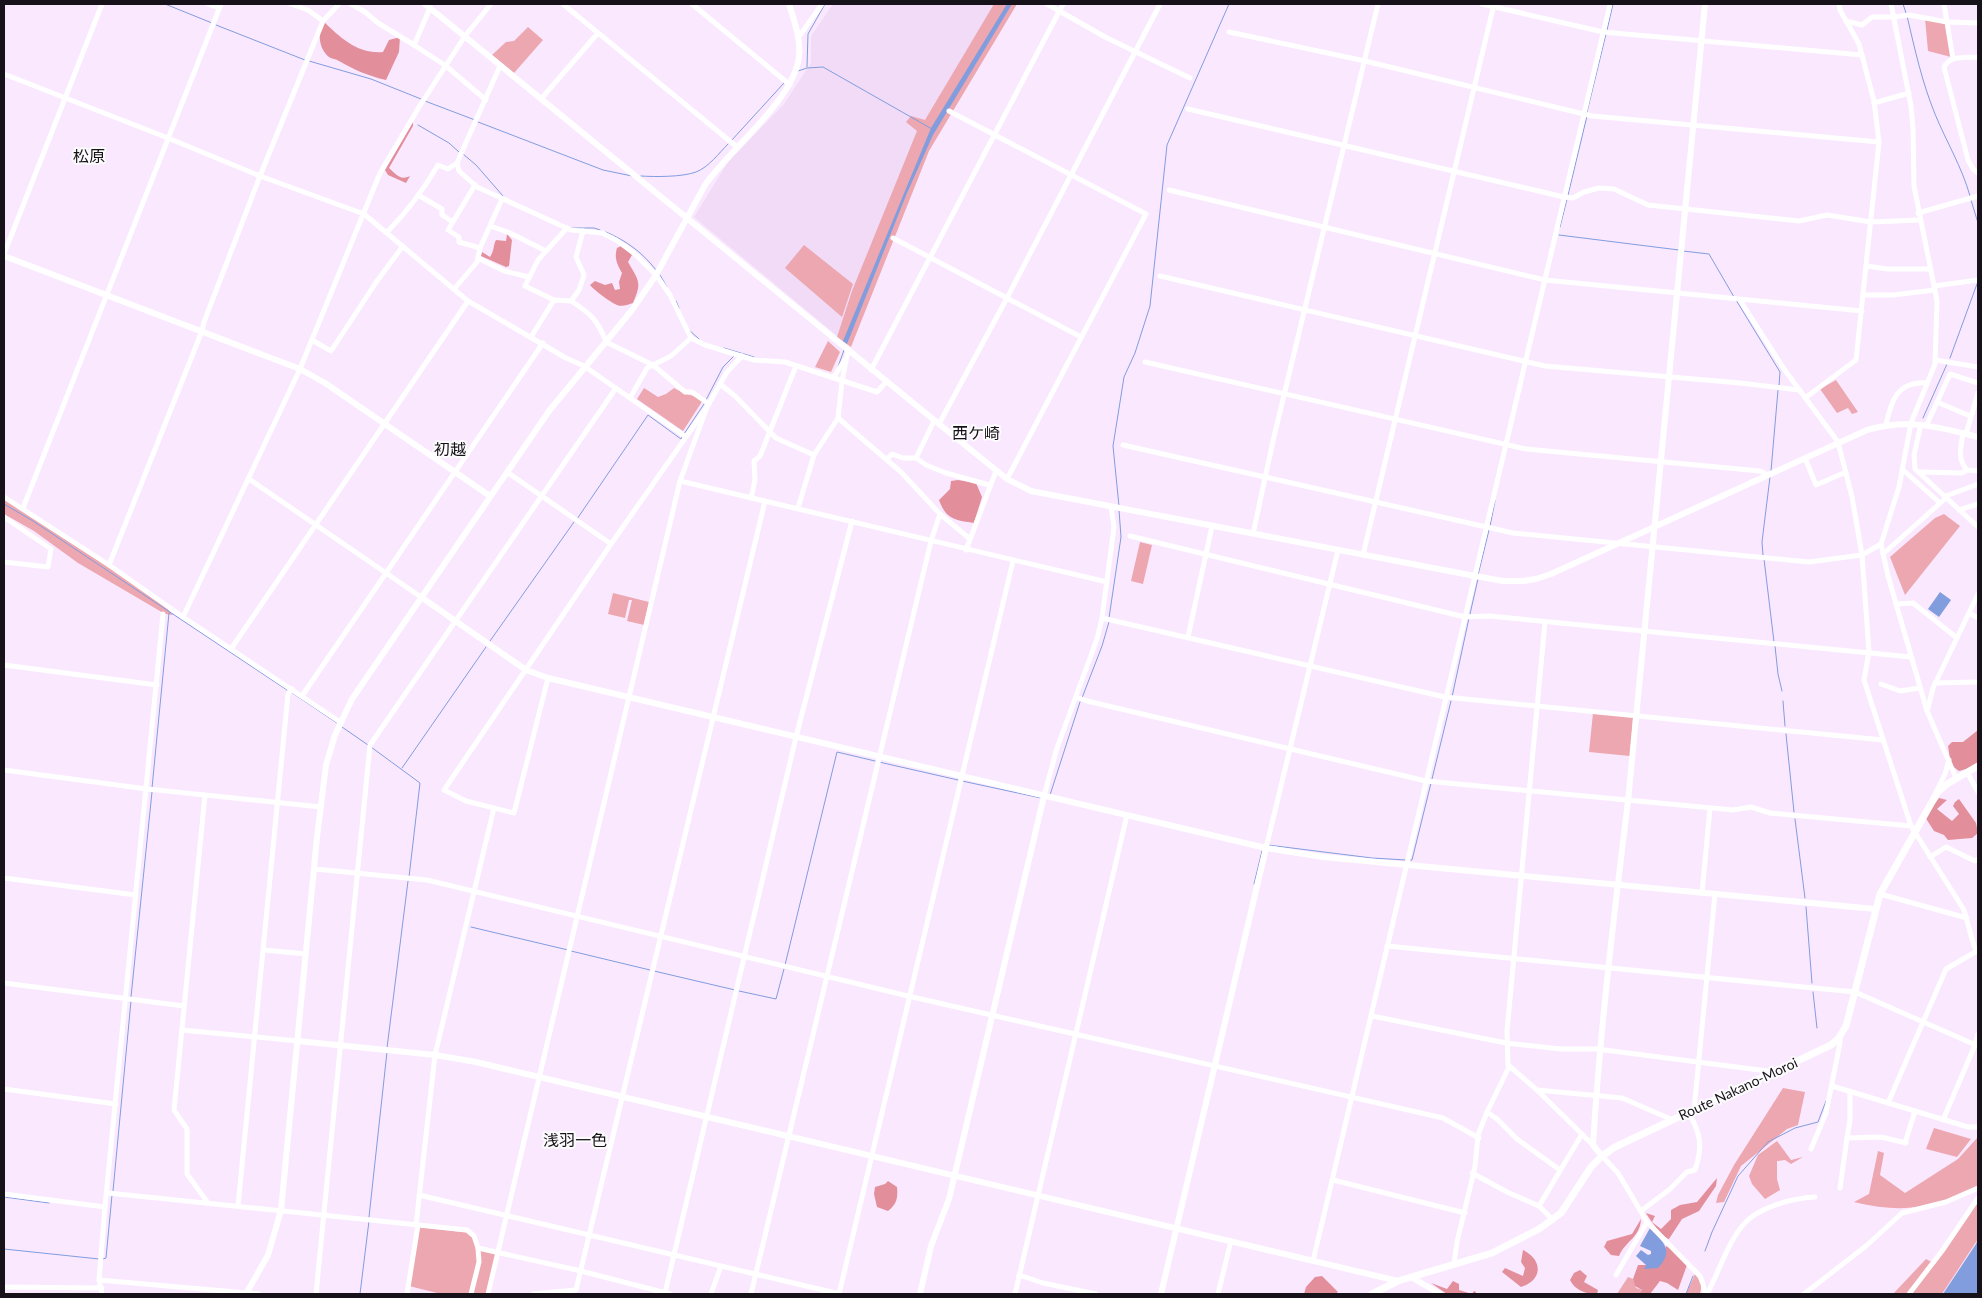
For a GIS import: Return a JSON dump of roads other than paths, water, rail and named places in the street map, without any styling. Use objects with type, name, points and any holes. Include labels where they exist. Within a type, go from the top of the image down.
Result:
[{"type":"main road","points":[[1840,1036],[1846,1026],[1880,894],[1912,829],[1941,789],[1978,766]]},
{"type":"main road","name":"Route Nakano-Moroi","points":[[1372,1294],[1398,1281],[1492,1253],[1511,1245],[1561,1213],[1591,1167],[1602,1156],[1672,1120],[1831,1045],[1840,1036]]},
{"type":"street","points":[[102,4],[4,255],[300,369],[325,383],[490,496]]},
{"type":"street","points":[[23,508],[220,6],[208,4]]},
{"type":"street","points":[[290,4],[308,10],[323,21]]},
{"type":"street","points":[[109,565],[202,331],[260,176],[323,21],[339,4]]},
{"type":"street","points":[[351,4],[446,66],[486,100]]},
{"type":"street","points":[[183,617],[300,369],[380,173],[390,154],[465,36],[491,4]]},
{"type":"street","points":[[563,4],[737,147]]},
{"type":"street","points":[[692,4],[790,85]]},
{"type":"street","points":[[246,1294],[268,1255],[281,1210],[326,765],[340,722],[352,698],[549,411],[584,366],[632,310],[656,275],[706,184],[774,107],[790,85],[800,56],[798,38],[789,4]]},
{"type":"street","points":[[798,38],[822,4]]},
{"type":"street","points":[[1047,4],[1190,78]]},
{"type":"street","points":[[871,370],[1063,4]]},
{"type":"street","points":[[916,458],[1007,298],[1160,4]]},
{"type":"street","points":[[1253,534],[1284,393],[1306,310],[1378,4]]},
{"type":"street","points":[[1482,4],[1494,5],[1604,32],[1862,55]]},
{"type":"street","points":[[1313,1261],[1610,4]]},
{"type":"street","points":[[1593,1145],[1596,1095],[1645,632],[1705,4]]},
{"type":"street","points":[[1805,398],[1856,360],[1879,142],[1874,103],[1862,55],[1839,4]]},
{"type":"street","points":[[1891,4],[1909,93],[1913,128],[1914,186],[1938,313],[1935,333],[1935,360],[1911,423],[1899,487],[1881,544],[1920,688],[1956,778]]},
{"type":"street","points":[[1944,4],[1953,58]]},
{"type":"street","points":[[1364,555],[1494,5]]},
{"type":"street","points":[[414,45],[427,6],[838,342],[848,353],[1007,479],[1031,492],[1503,581],[1536,579],[1620,543],[1856,433],[1886,425],[1911,423],[1924,424],[1978,437]]},
{"type":"street","points":[[1846,21],[1862,25],[1872,17],[1918,15],[1947,22],[1978,23]]},
{"type":"street","points":[[1229,32],[1583,114],[1693,126],[1879,142]]},
{"type":"street","points":[[541,99],[598,33]]},
{"type":"street","points":[[1978,57],[1953,58],[1947,61],[1944,67],[1968,160],[1973,169],[1978,173]]},
{"type":"street","points":[[387,232],[418,195],[438,165],[448,169],[457,163],[500,66]]},
{"type":"street","points":[[4,74],[260,176],[364,214],[455,288],[468,301],[566,358],[584,366],[686,437]]},
{"type":"street","points":[[1874,103],[1909,93]]},
{"type":"street","points":[[1188,109],[1564,197],[1573,198],[1598,188],[1612,189],[1648,205],[1799,221],[1826,214],[1871,222],[1920,220]]},
{"type":"street","points":[[950,111],[1146,214],[1007,479]]},
{"type":"street","points":[[457,163],[459,171],[475,185],[502,199],[567,228],[602,233],[634,253],[656,275],[670,294],[690,338],[705,345],[754,360],[785,362],[877,392],[886,382]]},
{"type":"street","points":[[475,185],[448,230],[458,237],[459,242],[480,248]]},
{"type":"street","points":[[1169,190],[1545,280],[1862,311]]},
{"type":"street","points":[[418,195],[442,209],[442,215],[453,222]]},
{"type":"street","points":[[1918,212],[1978,196]]},
{"type":"street","points":[[455,288],[477,262],[480,248],[502,199]]},
{"type":"street","points":[[490,226],[510,233],[546,251]]},
{"type":"street","points":[[567,228],[538,260],[525,286],[554,300],[570,301],[587,311],[597,321],[606,342],[653,365],[684,392],[692,392],[708,406]]},
{"type":"street","points":[[570,301],[579,290],[584,274],[576,257],[583,231]]},
{"type":"street","points":[[893,238],[1081,338]]},
{"type":"street","points":[[312,340],[331,351],[377,281],[403,246]]},
{"type":"street","points":[[478,258],[504,271],[529,277]]},
{"type":"street","points":[[1866,266],[1888,269],[1930,269]]},
{"type":"street","points":[[1160,276],[1545,366],[1800,390]]},
{"type":"street","points":[[1863,295],[1893,295],[1978,280]]},
{"type":"street","points":[[531,336],[554,300]]},
{"type":"street","points":[[1740,300],[1805,398],[1838,442],[1852,497],[1862,555],[1869,652],[1864,680],[1912,829],[1959,900],[1978,951],[1946,969],[1888,1103]]},
{"type":"street","points":[[231,649],[468,301]]},
{"type":"street","points":[[630,398],[647,368],[671,356],[690,338]]},
{"type":"street","points":[[302,696],[543,343]]},
{"type":"street","points":[[833,378],[837,375],[848,353]]},
{"type":"street","points":[[798,508],[814,455],[838,418],[842,381],[848,353]]},
{"type":"street","points":[[548,678],[514,813],[466,801],[444,790],[708,406],[727,372],[742,356]]},
{"type":"street","points":[[1935,360],[1978,367]]},
{"type":"street","points":[[1145,362],[1526,449],[1760,471],[1768,475]]},
{"type":"street","points":[[751,498],[755,480],[754,461],[760,456],[796,366]]},
{"type":"street","points":[[1978,383],[1950,374],[1924,424],[1913,464],[1918,472],[1947,496],[1978,527]]},
{"type":"street","points":[[1886,425],[1892,402],[1902,389],[1918,382],[1927,383]]},
{"type":"street","points":[[720,384],[735,396],[776,438],[814,455]]},
{"type":"street","points":[[316,1294],[370,745],[616,388]]},
{"type":"street","points":[[1967,470],[1960,457],[1964,433],[1978,393]]},
{"type":"street","points":[[1937,402],[1970,416]]},
{"type":"street","points":[[488,1294],[680,481],[708,406]]},
{"type":"street","points":[[838,418],[887,459],[940,514],[970,539]]},
{"type":"street","points":[[1123,445],[1513,533],[1809,562],[1862,555],[1881,544]]},
{"type":"street","points":[[887,459],[892,454],[903,458],[916,458],[926,465],[946,473],[989,485]]},
{"type":"street","points":[[1805,458],[1816,485],[1846,472]]},
{"type":"street","points":[[1902,469],[1940,503]]},
{"type":"street","points":[[966,550],[996,470]]},
{"type":"street","points":[[1918,472],[1962,473],[1967,470],[1978,471]]},
{"type":"street","points":[[506,472],[612,544]]},
{"type":"street","points":[[249,479],[526,670],[548,678],[1266,848],[1323,857],[1875,909]]},
{"type":"street","points":[[680,481],[1107,582]]},
{"type":"street","points":[[1883,554],[1947,496],[1978,484]]},
{"type":"street","points":[[4,497],[109,565],[340,722]]},
{"type":"street","points":[[533,1294],[576,1290],[765,501]]},
{"type":"street","points":[[1959,510],[1978,504]]},
{"type":"street","points":[[920,1294],[929,1253],[947,1206],[955,1176],[1044,796],[1057,748],[1097,639],[1102,618],[1114,527],[1110,507]]},
{"type":"street","points":[[750,1294],[878,756],[931,541],[940,514]]},
{"type":"street","points":[[4,517],[51,549],[48,567],[4,562]]},
{"type":"street","points":[[478,1248],[581,1271],[667,1294],[673,1255],[705,1117],[796,737],[852,521]]},
{"type":"street","points":[[1188,637],[1212,526]]},
{"type":"street","points":[[1130,536],[1465,617],[1489,616],[1911,657]]},
{"type":"street","points":[[1161,1294],[1338,550]]},
{"type":"street","points":[[419,1195],[839,1294],[908,996],[1013,561]]},
{"type":"street","points":[[1928,711],[1934,686],[1978,594]]},
{"type":"street","points":[[1896,604],[1913,603],[1957,638]]},
{"type":"street","points":[[1969,612],[1978,617]]},
{"type":"street","points":[[4,1287],[102,1291],[99,1280],[105,1207],[108,1193],[164,614]]},
{"type":"street","points":[[1102,618],[1445,697],[1883,740]]},
{"type":"street","points":[[1454,1264],[1479,1138],[1478,1135],[1487,1112],[1510,1067],[1506,1043],[1545,622]]},
{"type":"street","points":[[4,665],[157,686]]},
{"type":"street","points":[[1881,684],[1900,691],[1978,682]]},
{"type":"street","points":[[238,1206],[288,694],[292,689]]},
{"type":"street","points":[[1076,697],[1426,781],[1710,808],[1739,810],[1751,807],[1770,813],[1912,829]]},
{"type":"street","points":[[1932,799],[1945,774],[1949,760]]},
{"type":"street","points":[[4,770],[147,789],[321,807]]},
{"type":"street","points":[[1967,772],[1978,792]]},
{"type":"street","points":[[206,795],[174,1110],[187,1129],[187,1174],[208,1203]]},
{"type":"street","points":[[408,1294],[435,1055],[494,808]]},
{"type":"street","points":[[1702,893],[1710,808]]},
{"type":"street","points":[[1015,1294],[1056,1111],[1077,1034],[1127,816]]},
{"type":"street","points":[[1930,857],[1946,846],[1975,861],[1978,859]]},
{"type":"street","points":[[314,869],[427,880],[908,996],[1444,1118],[1479,1138]]},
{"type":"street","points":[[4,878],[136,894]]},
{"type":"street","points":[[1641,1211],[1670,1189],[1687,1172],[1696,1170],[1700,1153],[1700,1137],[1691,1111],[1699,1061],[1715,894]]},
{"type":"street","points":[[1880,894],[1967,918]]},
{"type":"street","points":[[1387,946],[1855,992],[1977,1046]]},
{"type":"street","points":[[264,950],[306,954]]},
{"type":"street","points":[[4,984],[184,1006]]},
{"type":"street","points":[[1372,1016],[1506,1043],[1699,1061],[1775,1072]]},
{"type":"street","points":[[182,1030],[435,1055],[476,1062],[1398,1281]]},
{"type":"street","points":[[1943,1120],[1977,1046],[1978,1034]]},
{"type":"street","points":[[1811,1149],[1826,1113],[1840,1036]]},
{"type":"street","points":[[1510,1067],[1537,1090],[1582,1134],[1618,1173],[1648,1222],[1700,1276],[1706,1294]]},
{"type":"street","points":[[1832,1086],[1943,1120],[1968,1127],[1978,1127]]},
{"type":"street","points":[[4,1089],[116,1104]]},
{"type":"street","points":[[1537,1090],[1622,1098],[1672,1120]]},
{"type":"street","points":[[1840,1188],[1850,1120],[1850,1091]]},
{"type":"street","points":[[1847,1138],[1881,1137],[1905,1143],[1915,1111]]},
{"type":"street","points":[[1487,1112],[1517,1139],[1560,1170]]},
{"type":"street","points":[[1539,1206],[1582,1134]]},
{"type":"street","points":[[1472,1173],[1507,1192],[1539,1206],[1552,1220]]},
{"type":"street","points":[[1333,1180],[1465,1213]]},
{"type":"street","points":[[1804,1294],[1854,1256],[1902,1213],[1946,1202],[1978,1188]]},
{"type":"street","points":[[108,1193],[467,1230],[474,1236],[478,1248],[479,1262],[471,1294]]},
{"type":"street","points":[[4,1194],[105,1207]]},
{"type":"street","points":[[1706,1294],[1744,1223],[1784,1202],[1798,1198],[1815,1197]]},
{"type":"street","points":[[1908,1294],[1942,1251],[1978,1198]]},
{"type":"street","points":[[1616,1275],[1648,1222]]},
{"type":"street","points":[[1218,1294],[1231,1241]]},
{"type":"street","points":[[711,1294],[722,1266]]},
{"type":"street","points":[[1019,1275],[1043,1283],[1096,1294]]},
{"type":"street","points":[[1411,1277],[1440,1294]]},
{"type":"street","points":[[99,1280],[259,1294]]},
{"type":"street","points":[[25,1294],[26,1288]]},
{"type":"water","points":[[1007,4],[1012,4],[933,135],[907,193],[847,344],[843,341],[931,128]]},
{"type":"water","points":[[1940,592],[1951,600],[1939,617],[1928,609]]},
{"type":"water","points":[[1650,1228],[1663,1242],[1666,1256],[1658,1268],[1644,1269],[1646,1265],[1636,1256],[1641,1250],[1648,1255],[1651,1254],[1651,1251],[1640,1246]]},
{"type":"water","points":[[1978,1239],[1978,1294],[1943,1294],[1976,1244]]},
{"type":"waterway","points":[[165,4],[212,23]]},
{"type":"waterway","points":[[807,67],[808,34],[825,4]]},
{"type":"waterway","points":[[1119,506],[1113,446],[1124,377],[1135,353],[1150,306],[1167,145],[1229,4]]},
{"type":"waterway","points":[[1607,30],[1613,4]]},
{"type":"waterway","points":[[1903,4],[1906,13]]},
{"type":"waterway","points":[[1907,16],[1930,102],[1963,175],[1970,196]]},
{"type":"waterway","points":[[216,25],[305,60]]},
{"type":"waterway","points":[[1587,112],[1606,34]]},
{"type":"waterway","points":[[309,61],[371,79],[421,99]]},
{"type":"waterway","points":[[798,71],[807,68],[823,67],[932,129]]},
{"type":"waterway","points":[[731,141],[784,83]]},
{"type":"waterway","points":[[425,101],[475,120]]},
{"type":"waterway","points":[[1568,195],[1587,116]]},
{"type":"waterway","points":[[478,122],[603,170],[632,176]]},
{"type":"waterway","points":[[418,125],[449,143],[459,152]]},
{"type":"waterway","points":[[641,176],[677,176],[696,172],[701,170],[728,144]]},
{"type":"waterway","points":[[463,154],[476,165],[503,196]]},
{"type":"waterway","points":[[1560,227],[1567,199]]},
{"type":"waterway","points":[[1971,200],[1978,223]]},
{"type":"waterway","points":[[572,228],[594,228],[600,230]]},
{"type":"waterway","points":[[606,232],[634,248],[656,270]]},
{"type":"waterway","points":[[1559,235],[1679,250]]},
{"type":"waterway","points":[[1683,251],[1709,254],[1734,297]]},
{"type":"waterway","points":[[660,275],[667,287]]},
{"type":"waterway","points":[[1950,358],[1977,284]]},
{"type":"waterway","points":[[1736,300],[1780,372],[1779,386]]},
{"type":"waterway","points":[[676,301],[679,308]]},
{"type":"waterway","points":[[689,330],[699,339]]},
{"type":"waterway","points":[[724,348],[754,357]]},
{"type":"waterway","points":[[838,367],[844,350]]},
{"type":"waterway","points":[[706,400],[723,367],[734,356]]},
{"type":"waterway","points":[[1923,418],[1947,364]]},
{"type":"waterway","points":[[1771,471],[1778,390]]},
{"type":"waterway","points":[[684,434],[704,404]]},
{"type":"waterway","points":[[577,519],[648,415],[681,439],[682,437]]},
{"type":"waterway","points":[[1763,555],[1762,542],[1770,477]]},
{"type":"waterway","points":[[1490,526],[1495,501]]},
{"type":"waterway","points":[[4,504],[33,521],[287,690]]},
{"type":"waterway","points":[[1109,618],[1121,537],[1119,510]]},
{"type":"waterway","points":[[490,641],[574,522]]},
{"type":"waterway","points":[[1478,575],[1489,530]]},
{"type":"waterway","points":[[1764,559],[1774,642]]},
{"type":"waterway","points":[[1470,614],[1478,579]]},
{"type":"waterway","points":[[152,788],[169,613]]},
{"type":"waterway","points":[[1452,697],[1469,618]]},
{"type":"waterway","points":[[1082,698],[1109,622]]},
{"type":"waterway","points":[[1775,646],[1782,691]]},
{"type":"waterway","points":[[402,768],[486,647]]},
{"type":"waterway","points":[[291,692],[337,723]]},
{"type":"waterway","points":[[1432,779],[1451,701]]},
{"type":"waterway","points":[[1783,701],[1785,726]]},
{"type":"waterway","points":[[1050,795],[1080,702]]},
{"type":"waterway","points":[[342,727],[368,745]]},
{"type":"waterway","points":[[1786,734],[1794,812]]},
{"type":"waterway","points":[[371,747],[420,783],[409,877]]},
{"type":"waterway","points":[[785,965],[837,752],[875,761]]},
{"type":"waterway","points":[[879,762],[958,780]]},
{"type":"waterway","points":[[962,781],[1041,798]]},
{"type":"waterway","points":[[1410,860],[1412,860],[1431,783]]},
{"type":"waterway","points":[[131,997],[152,792]]},
{"type":"waterway","points":[[1795,819],[1805,898]]},
{"type":"waterway","points":[[1268,845],[1372,858],[1406,860]]},
{"type":"waterway","points":[[1254,884],[1262,851]]},
{"type":"waterway","points":[[387,1048],[408,881]]},
{"type":"waterway","points":[[1806,907],[1812,983]]},
{"type":"waterway","points":[[471,927],[568,950]]},
{"type":"waterway","points":[[571,951],[650,970]]},
{"type":"waterway","points":[[739,991],[776,999],[784,969]]},
{"type":"waterway","points":[[654,971],[735,990]]},
{"type":"waterway","points":[[1813,992],[1817,1028]]},
{"type":"waterway","points":[[113,1191],[131,1001]]},
{"type":"waterway","points":[[369,1217],[387,1052]]},
{"type":"waterway","points":[[1705,1251],[1738,1176],[1768,1142],[1795,1128],[1818,1122],[1826,1101]]},
{"type":"waterway","points":[[103,1259],[106,1258],[112,1195]]},
{"type":"waterway","points":[[4,1197],[49,1203]]},
{"type":"waterway","points":[[360,1294],[369,1221]]},
{"type":"waterway","points":[[4,1249],[99,1259]]},
{"type":"waterway","points":[[1686,1294],[1693,1276]]},
{"type":"district","name":"松原","points":[[89,156]]},
{"type":"district","name":"西ケ崎","points":[[976,433]]},
{"type":"district","name":"初越","points":[[450,449]]},
{"type":"district","name":"浅羽一色","points":[[575,1140]]}]
